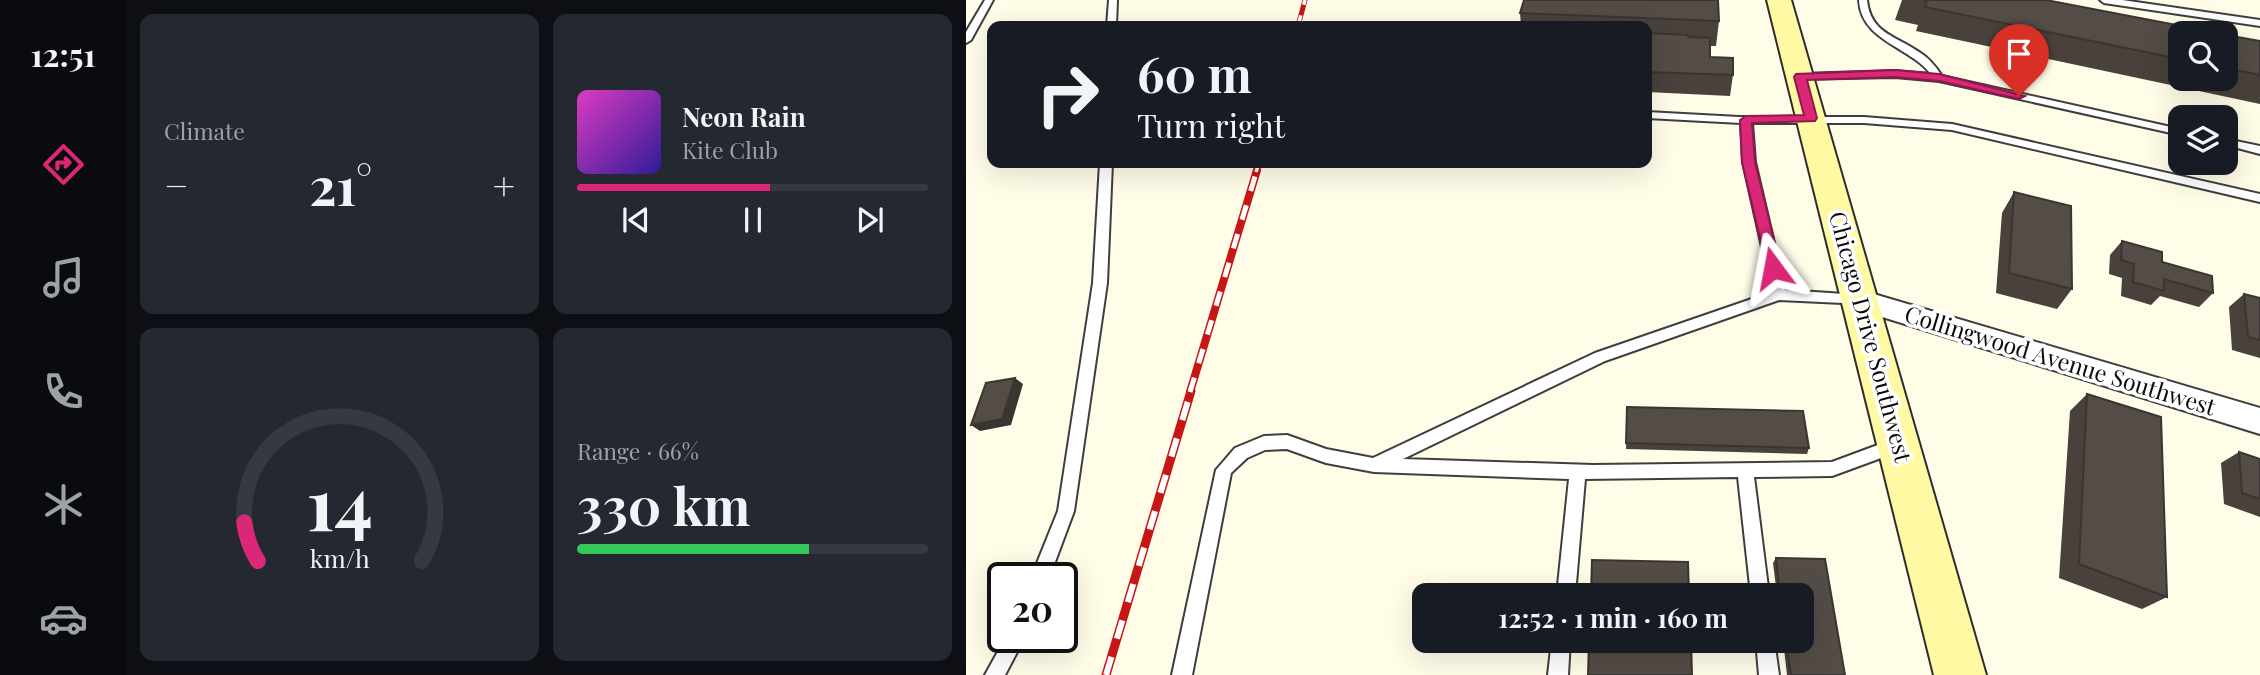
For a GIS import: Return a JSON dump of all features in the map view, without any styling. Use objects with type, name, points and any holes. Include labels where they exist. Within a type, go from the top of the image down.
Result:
[{"type":"main road","name":"Chicago Drive Southwest","points":[[1779,0],[1960,675]]},
{"type":"street","name":"Collingwood Avenue Southwest","points":[[1860,300],[2260,421]]},
{"type":"lane","points":[[966,40],[989,0]]},
{"type":"lane","points":[[1112,21],[1113,0]]},
{"type":"lane","points":[[1863,0],[1862,11],[1873,28],[1889,41],[1917,53],[1939,78]]},
{"type":"lane","points":[[2104,0],[2260,23]]},
{"type":"lane","points":[[1800,77],[1895,74],[1939,78],[2168,129]]},
{"type":"lane","points":[[1652,114],[1746,120],[1811,118],[1952,127],[2260,198]]},
{"type":"lane","points":[[1746,120],[1749,162],[1779,295]]},
{"type":"lane","points":[[2238,145],[2260,150]]},
{"type":"lane","points":[[1046,562],[1066,511],[1100,283],[1106,168]]},
{"type":"lane","points":[[1374,465],[1600,357],[1779,295],[1860,300]]},
{"type":"lane","points":[[1182,675],[1224,470],[1241,453],[1264,443],[1287,442],[1326,456],[1374,465],[1578,472],[1832,469],[1898,444]]},
{"type":"lane","points":[[1745,470],[1759,583]]},
{"type":"lane","points":[[1567,583],[1578,472]]},
{"type":"lane","points":[[995,675],[1007,653]]},
{"type":"lane","points":[[1558,675],[1560,653]]},
{"type":"lane","points":[[1766,653],[1769,675]]},
{"type":"building","points":[[1524,0],[1718,0],[1719,21],[1520,13]]},
{"type":"building","points":[[1924,0],[2046,0],[2168,23],[2168,57],[1925,7],[1927,1]]},
{"type":"building","points":[[1652,33],[1710,38],[1710,57],[1733,58],[1733,75],[1652,72]]},
{"type":"building","points":[[2238,37],[2260,41],[2260,75],[2238,70]]},
{"type":"building","points":[[2014,192],[2071,206],[2072,289],[2009,273]]},
{"type":"building","points":[[2122,241],[2162,252],[2162,262],[2212,276],[2213,293],[2164,279],[2164,291],[2133,282],[2134,264],[2121,260]]},
{"type":"building","points":[[2244,294],[2260,298],[2260,340],[2248,337]]},
{"type":"building","points":[[1015,378],[1002,419],[971,425],[986,383]]},
{"type":"building","points":[[2087,394],[2161,417],[2167,597],[2079,564]]},
{"type":"building","points":[[1627,407],[1803,411],[1809,448],[1626,443]]},
{"type":"building","points":[[2239,452],[2260,459],[2260,499],[2242,493]]},
{"type":"building","points":[[1776,558],[1825,559],[1845,675],[1791,675],[1788,653],[1814,653],[1814,583],[1779,583]]},
{"type":"building","points":[[1592,560],[1688,562],[1689,583],[1591,583]]},
{"type":"building","points":[[1589,653],[1691,653],[1692,675],[1588,675]]},
{"type":"railway","points":[[1299,21],[1305,0]]},
{"type":"railway","points":[[1256,172],[1257,168]]},
{"type":"railway","points":[[1190,392],[1257,170]]},
{"type":"railway","points":[[1106,675],[1191,391]]},
{"type":"route","points":[[1773,268],[1749,162],[1746,120],[1811,118],[1800,77],[1895,74],[1939,78],[2019,96]]}]
